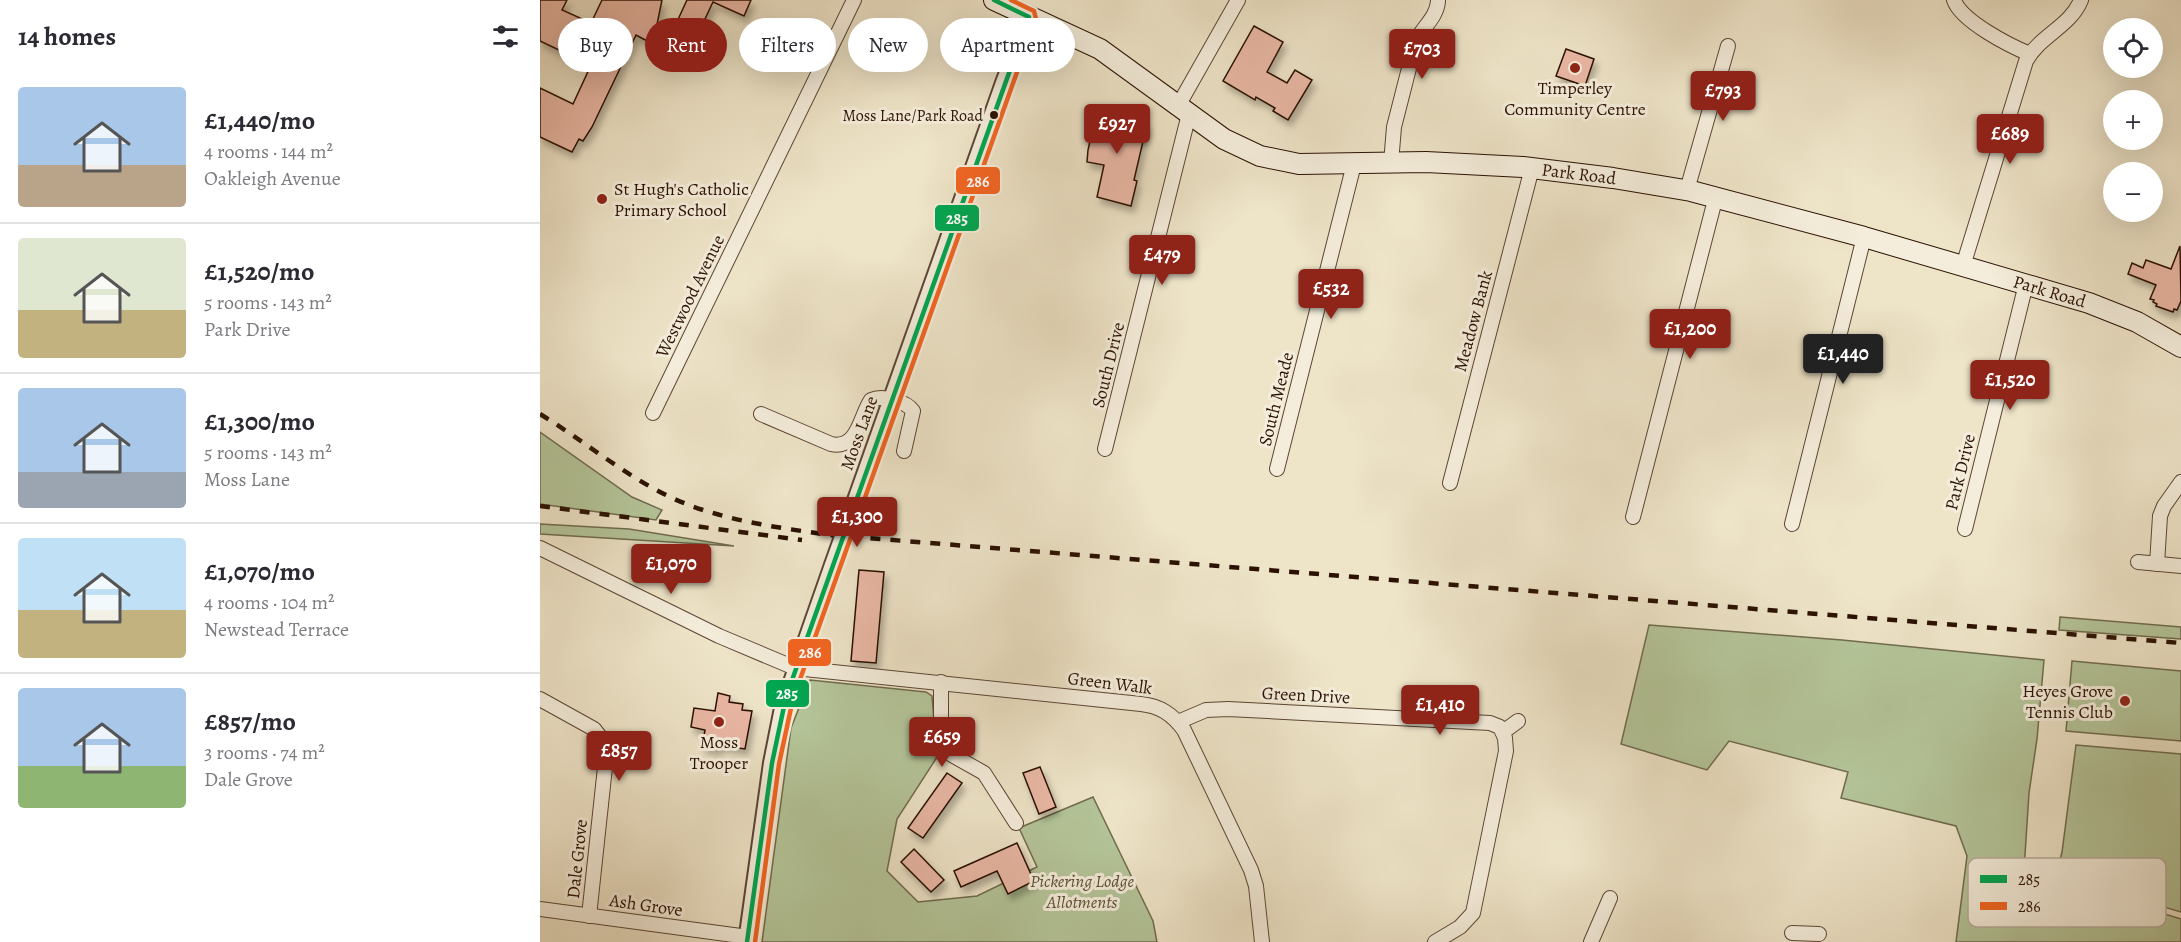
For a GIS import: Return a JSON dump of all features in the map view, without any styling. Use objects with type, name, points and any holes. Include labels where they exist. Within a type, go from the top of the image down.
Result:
[{"type":"main road","name":"Park Road","points":[[994,0],[1101,49],[1224,139],[1260,156],[1299,164],[1458,163],[1532,168],[1613,177],[1687,190],[1864,237],[2026,284],[2120,314],[2151,328],[2180,346]]},
{"type":"street","name":"Westwood Avenue","points":[[653,413],[854,0]]},
{"type":"street","name":"South Drive","points":[[1105,449],[1183,110],[1238,0]]},
{"type":"street","points":[[1954,0],[1958,8],[1988,32],[2003,42],[2030,54]]},
{"type":"street","points":[[1964,266],[2030,54],[2044,38],[2072,16],[2081,0]]},
{"type":"street","points":[[1391,163],[1395,119],[1416,41],[1422,29],[1442,6]]},
{"type":"street","name":"Moss Lane","points":[[748,940],[776,738],[786,697],[1029,17]]},
{"type":"street","points":[[1687,190],[1728,46]]},
{"type":"street","name":"South Meade","points":[[1277,468],[1354,164]]},
{"type":"street","name":"Meadow Bank","points":[[1450,483],[1532,168]]},
{"type":"street","points":[[1633,517],[1716,196]]},
{"type":"street","points":[[1792,524],[1864,237]]},
{"type":"street","name":"Park Drive","points":[[1965,529],[2026,284]]},
{"type":"street","points":[[761,414],[838,445],[852,438],[871,400],[880,398],[892,400],[908,405],[913,411],[904,451]]},
{"type":"street","points":[[2157,564],[2160,516],[2164,506],[2181,482]]},
{"type":"street","name":"Green Walk","points":[[540,548],[719,636],[795,668],[1153,705],[1163,710],[1178,722],[1190,742],[1251,870],[1256,885],[1262,942]]},
{"type":"street","points":[[2138,562],[2181,566]]},
{"type":"street","points":[[941,682],[941,724],[946,749],[952,755],[984,773],[1016,823]]},
{"type":"street","name":"Dale Grove","points":[[540,699],[594,729],[605,743],[606,758],[588,916]]},
{"type":"street","name":"Green Drive","points":[[1178,722],[1206,710],[1228,708],[1490,723],[1500,727],[1503,732]]},
{"type":"street","points":[[1435,942],[1473,925],[1475,904],[1506,751],[1503,732],[1518,721]]},
{"type":"street","points":[[1591,942],[1610,898]]},
{"type":"street","name":"Ash Grove","points":[[540,909],[748,940]]},
{"type":"green space","points":[[540,432],[632,497],[662,510],[656,520],[540,504]]},
{"type":"green space","points":[[540,524],[629,529],[734,546],[540,534]]},
{"type":"green space","points":[[2060,617],[2181,627],[2181,639],[2059,630]]},
{"type":"green space","points":[[1649,625],[1842,640],[2044,660],[2037,739],[2029,793],[2025,858],[1968,858],[1968,927],[2166,927],[2166,914],[2181,919],[2181,942],[1956,942],[1967,856],[1956,826],[1841,798],[1848,772],[1729,741],[1707,770],[1621,744]]},
{"type":"green space","name":"Heyes Grove Tennis Club","points":[[2072,661],[2181,671],[2181,741],[2066,731]]},
{"type":"green space","name":"Pickering Lodge Allotments","points":[[810,680],[926,692],[932,696],[935,733],[941,751],[897,819],[887,871],[918,902],[977,896],[1037,867],[1019,828],[1093,797],[1153,921],[1157,942],[762,942],[791,728]]},
{"type":"green space","points":[[2076,745],[2181,754],[2181,912],[2166,908],[2166,858],[2060,858]]},
{"type":"building","points":[[540,0],[567,0],[562,10],[580,18],[558,18],[558,49],[540,41]]},
{"type":"building","points":[[602,0],[662,0],[658,18],[645,18],[645,40],[636,35],[633,41],[633,18],[593,18]]},
{"type":"building","points":[[687,0],[751,0],[744,16],[713,2],[705,18],[679,18]]},
{"type":"building","points":[[1254,26],[1283,42],[1267,72],[1287,83],[1295,70],[1312,80],[1288,120],[1273,111],[1275,108],[1256,97],[1255,100],[1223,81]]},
{"type":"building","name":"Timperley Community Centre","points":[[1566,49],[1594,59],[1585,86],[1556,76]]},
{"type":"building","points":[[588,72],[618,72],[592,127],[583,141],[579,139],[572,152],[540,137],[540,88],[573,104]]},
{"type":"building","points":[[1097,110],[1147,124],[1134,180],[1137,181],[1131,206],[1097,197],[1104,165],[1087,162]]},
{"type":"building","points":[[2180,246],[2181,301],[2177,310],[2174,309],[2173,312],[2156,306],[2154,300],[2150,299],[2156,285],[2128,274],[2132,263],[2143,268],[2146,260],[2171,269]]},
{"type":"building","points":[[859,570],[884,572],[876,663],[851,661]]},
{"type":"building","points":[[718,693],[730,696],[729,702],[743,704],[742,710],[752,711],[745,749],[719,745],[718,750],[702,747],[705,730],[691,727],[694,708],[715,711]]},
{"type":"building","points":[[1040,767],[1056,807],[1039,814],[1023,773]]},
{"type":"building","points":[[947,773],[962,783],[923,838],[908,828]]},
{"type":"building","points":[[1017,843],[1034,881],[1008,894],[997,871],[961,887],[954,871]]},
{"type":"building","points":[[914,849],[944,880],[931,892],[901,862]]},
{"type":"railway","points":[[540,414],[629,474],[660,492],[700,509],[743,521],[787,529],[830,535],[2181,643]]},
{"type":"railway","points":[[540,506],[802,540]]},
{"type":"transit line","name":"285","points":[[747,942],[772,763],[786,697],[1029,17],[994,0]]},
{"type":"transit line","name":"286","points":[[755,942],[779,764],[793,699],[1036,19],[1034,11],[1011,0]]},
{"type":"place","name":"Timperley Community Centre","points":[[1575,68]]},
{"type":"place","name":"Moss Lane/Park Road","points":[[994,115]]},
{"type":"place","name":"St Hugh's Catholic Primary School","points":[[602,199]]},
{"type":"place","name":"Heyes Grove Tennis Club","points":[[2125,701]]},
{"type":"place","name":"Moss Trooper","points":[[719,722]]}]
